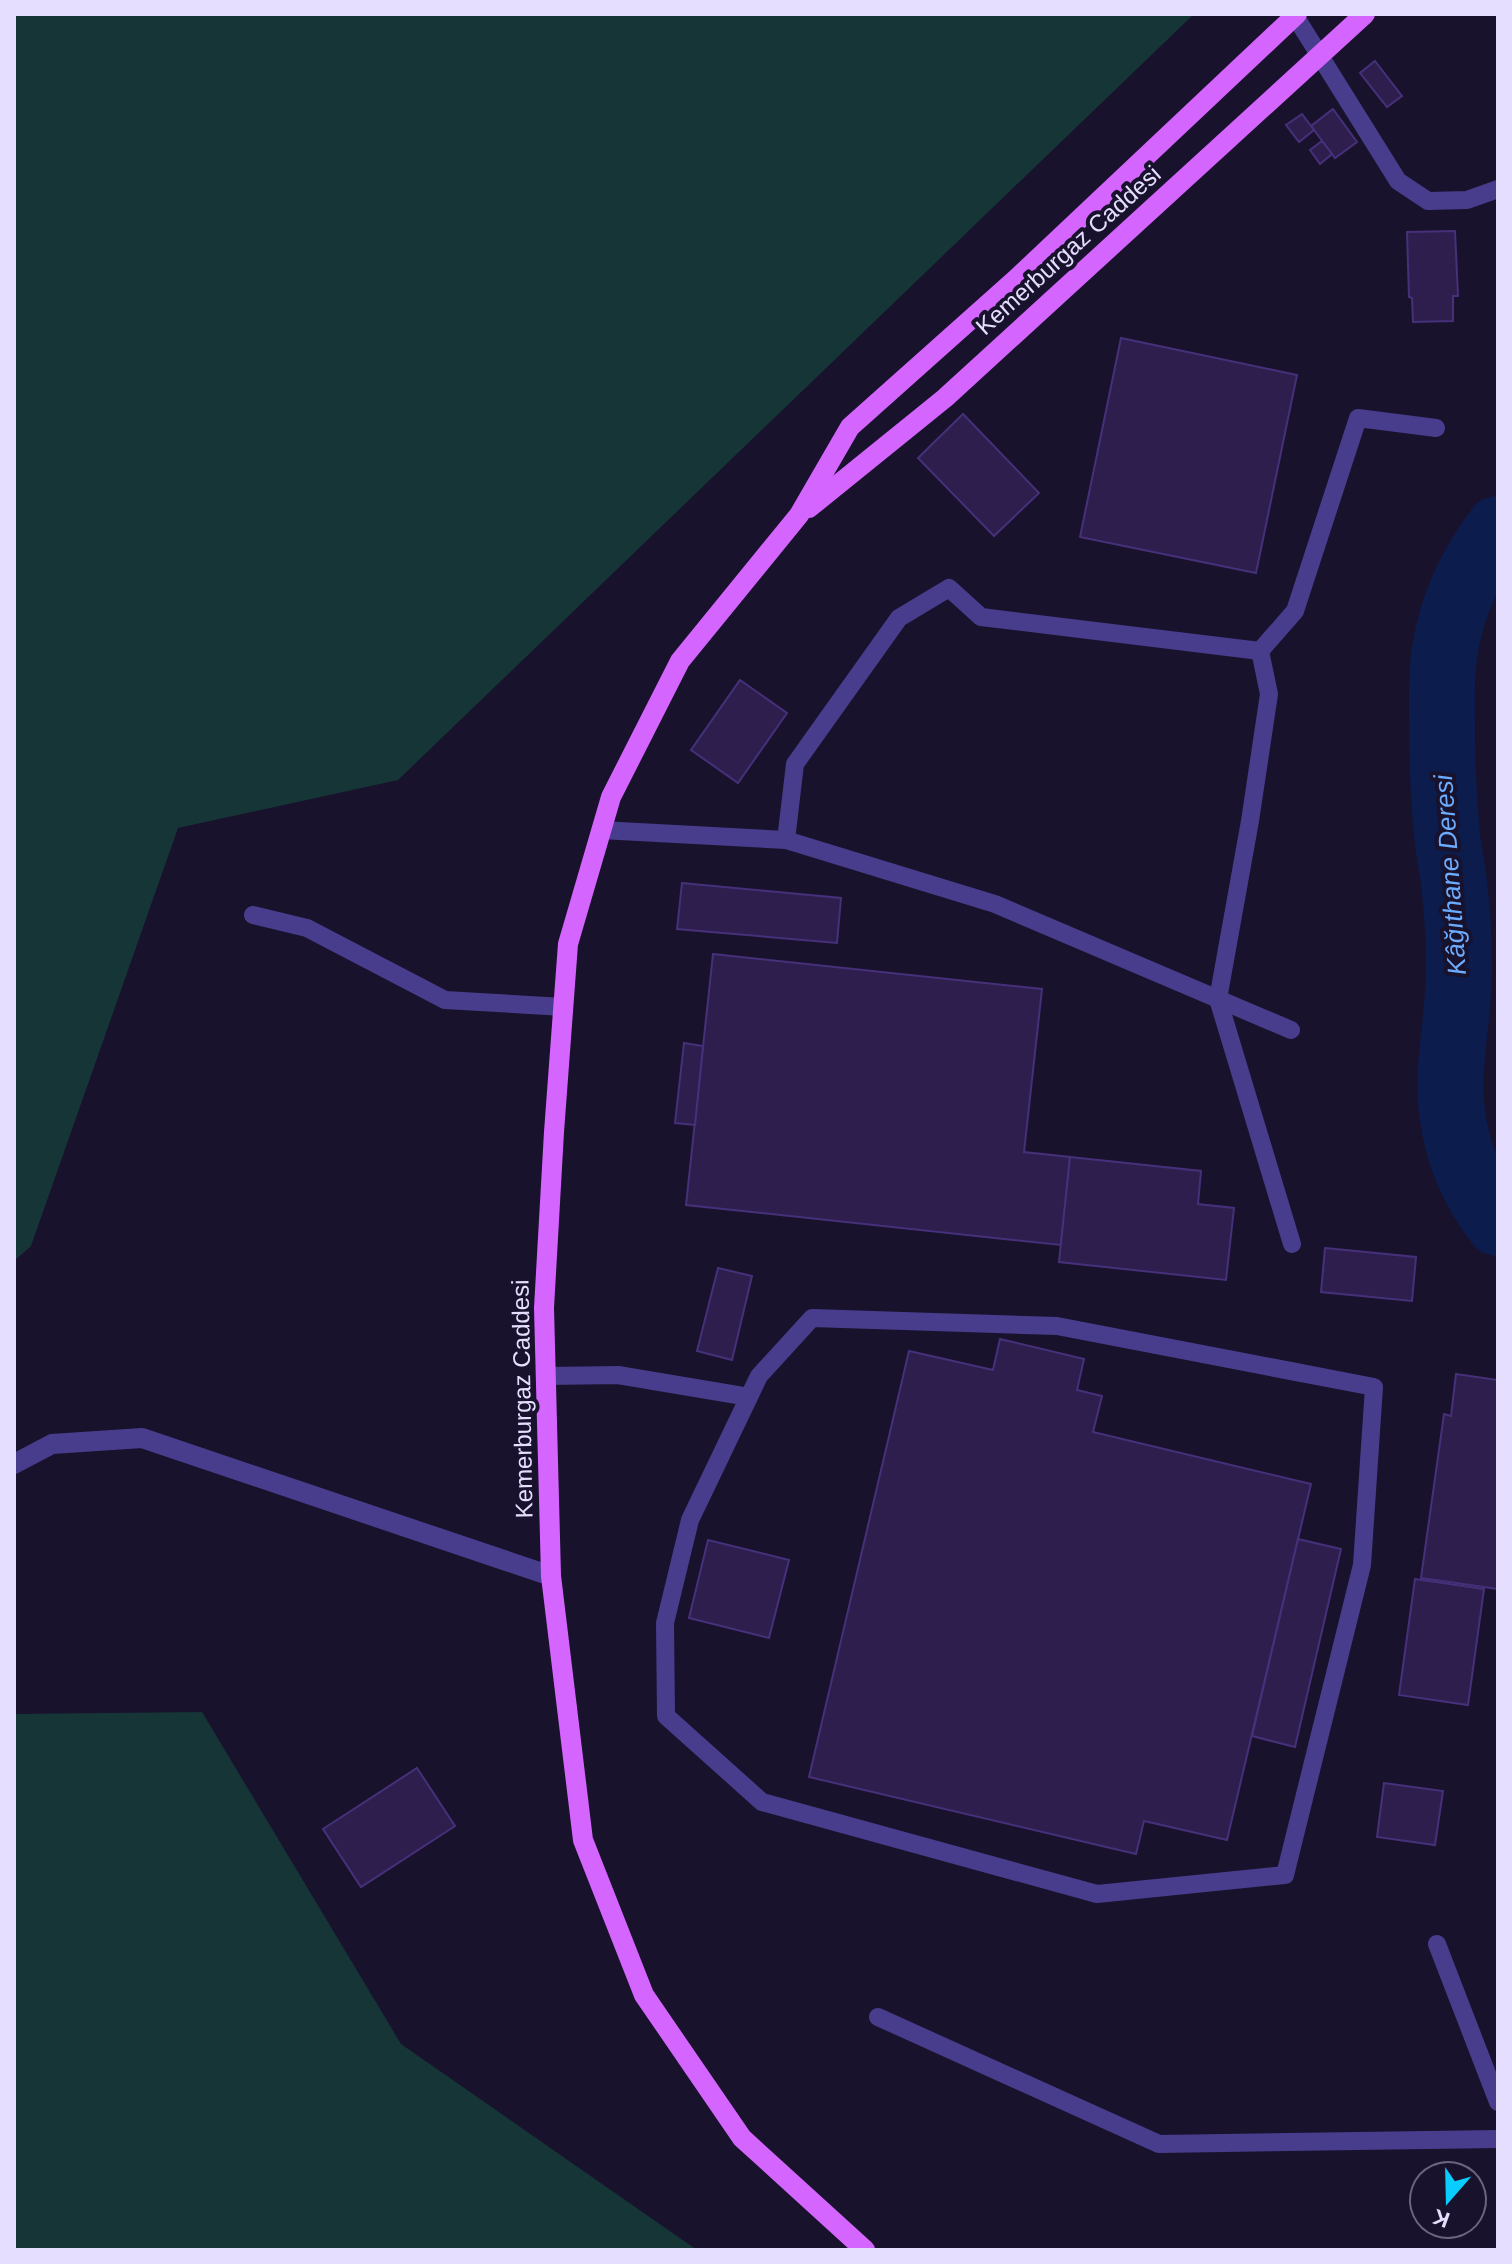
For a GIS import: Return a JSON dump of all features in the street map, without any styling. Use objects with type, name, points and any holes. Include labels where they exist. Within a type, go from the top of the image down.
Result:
[{"type":"main road","name":"Kemerburgaz Caddesi","points":[[799,515],[945,398],[1365,14]]},
{"type":"main road","name":"Kemerburgaz Caddesi","points":[[865,2250],[742,2138],[644,1995],[583,1840],[551,1576],[544,1308],[568,944],[611,797],[680,661],[799,515],[850,427],[1016,279],[1296,15]]},
{"type":"street","points":[[14,1464],[52,1444],[142,1438],[551,1576]]},
{"type":"lane","points":[[1296,15],[1398,181],[1428,201],[1467,200],[1498,189]]},
{"type":"lane","points":[[1260,651],[1295,611],[1358,418],[1436,428]]},
{"type":"lane","points":[[786,840],[795,764],[899,618],[949,588],[981,617],[1260,651]]},
{"type":"lane","points":[[1260,651],[1269,694],[1218,999],[1292,1244]]},
{"type":"lane","points":[[601,830],[786,840],[995,904],[1291,1030]]},
{"type":"lane","points":[[253,915],[307,928],[445,1000],[564,1007]]},
{"type":"lane","points":[[812,1318],[1057,1326],[1374,1387],[1362,1565],[1285,1875],[1097,1894],[762,1802],[666,1716],[665,1623],[690,1520],[749,1397],[759,1376],[812,1318]]},
{"type":"lane","points":[[546,1376],[618,1375],[749,1397]]},
{"type":"lane","points":[[1437,1944],[1498,2102]]},
{"type":"lane","points":[[878,2017],[1159,2144],[1498,2139]]},
{"type":"green space","points":[[14,14],[1194,14],[398,780],[178,828],[31,1246],[14,1261]]},
{"type":"green space","points":[[202,1712],[401,2044],[697,2250],[14,2250],[14,1714]]},
{"type":"building","points":[[1375,61],[1402,96],[1387,107],[1360,73]]},
{"type":"building","points":[[1333,109],[1357,142],[1335,158],[1311,126]]},
{"type":"building","points":[[1302,114],[1314,130],[1299,142],[1286,125]]},
{"type":"building","points":[[1322,141],[1332,154],[1320,164],[1310,150]]},
{"type":"building","points":[[1455,231],[1458,296],[1453,296],[1453,321],[1413,322],[1407,232]]},
{"type":"building","points":[[1121,338],[1297,375],[1256,573],[1080,537]]},
{"type":"building","points":[[963,414],[1039,493],[994,536],[918,458]]},
{"type":"building","points":[[740,680],[787,713],[738,783],[691,750]]},
{"type":"building","points":[[682,883],[841,898],[837,943],[677,929]]},
{"type":"building","points":[[713,954],[1042,989],[1024,1152],[1070,1157],[1061,1245],[686,1205]]},
{"type":"building","points":[[684,1043],[703,1046],[695,1125],[675,1123]]},
{"type":"building","points":[[1070,1157],[1201,1171],[1198,1204],[1234,1208],[1226,1280],[1059,1262]]},
{"type":"building","points":[[1325,1248],[1416,1257],[1412,1301],[1321,1292]]},
{"type":"building","points":[[718,1268],[752,1276],[732,1360],[697,1351]]},
{"type":"building","points":[[1000,1339],[1084,1359],[1077,1390],[1102,1396],[1093,1432],[1311,1484],[1227,1840],[1144,1821],[1136,1854],[809,1777],[909,1351],[993,1370]]},
{"type":"building","points":[[1456,1374],[1498,1380],[1498,1589],[1421,1578],[1444,1414],[1451,1416]]},
{"type":"building","points":[[1298,1539],[1341,1549],[1295,1747],[1252,1736]]},
{"type":"building","points":[[708,1540],[789,1560],[769,1638],[689,1618]]},
{"type":"building","points":[[1415,1579],[1484,1589],[1468,1705],[1399,1695]]},
{"type":"building","points":[[417,1768],[455,1826],[361,1887],[323,1829]]},
{"type":"building","points":[[1384,1783],[1443,1791],[1435,1845],[1377,1837]]},
{"type":"waterway","name":"Kâğıthane Deresi","points":[[1498,529],[1471,571],[1458,601],[1445,650],[1442,692],[1445,804],[1459,955],[1451,1075],[1452,1112],[1468,1170],[1481,1198],[1498,1223]]}]
